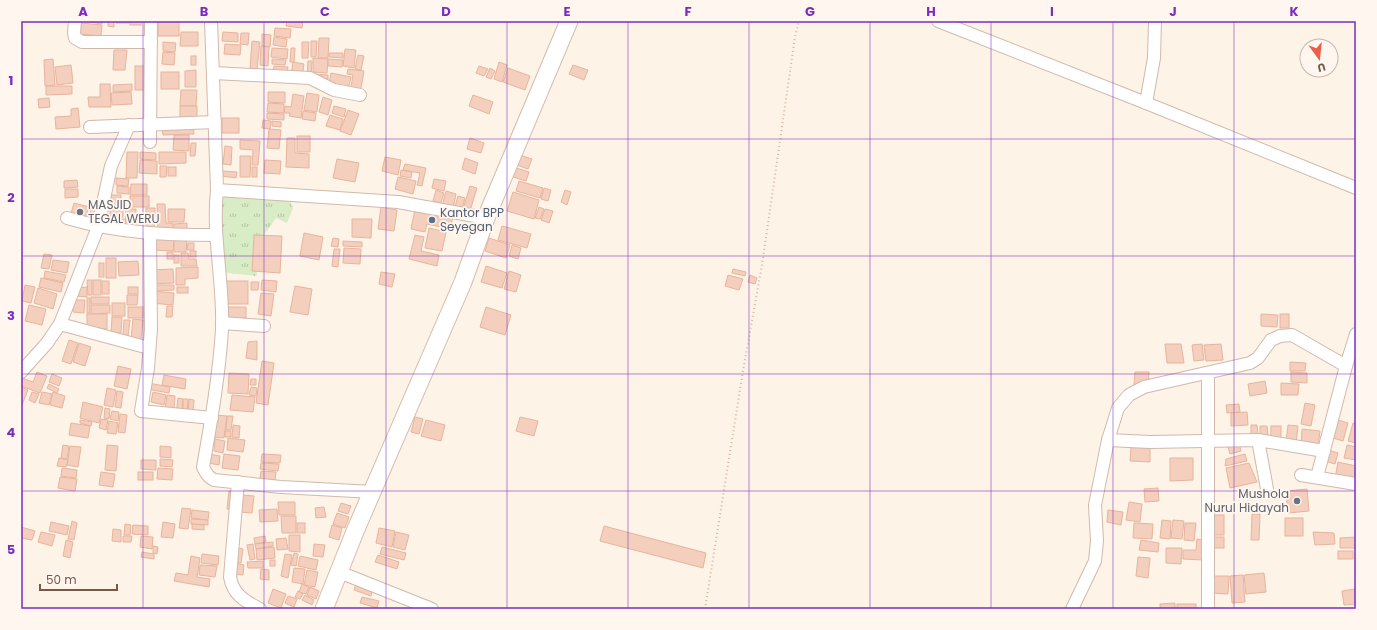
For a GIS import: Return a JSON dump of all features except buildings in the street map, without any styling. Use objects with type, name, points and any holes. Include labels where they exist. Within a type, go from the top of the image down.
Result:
[{"type":"main road","points":[[324,609],[463,282],[486,218],[569,21]]},
{"type":"street","points":[[75,21],[75,38],[82,42],[151,42]]},
{"type":"street","points":[[150,142],[151,21]]},
{"type":"street","points":[[211,21],[217,190],[216,235],[221,275],[222,323],[212,418],[203,466],[205,472],[208,477],[214,480],[281,487],[373,492]]},
{"type":"street","points":[[938,21],[1356,188]]},
{"type":"street","points":[[1146,103],[1154,58],[1155,21]]},
{"type":"street","points":[[214,73],[310,78],[334,90],[360,95]]},
{"type":"street","points":[[90,127],[150,123],[215,122]]},
{"type":"street","points":[[21,372],[51,338],[60,324],[98,227],[111,166],[129,125]]},
{"type":"street","points":[[217,190],[398,202],[486,218]]},
{"type":"street","points":[[67,218],[98,227],[150,234],[216,235]]},
{"type":"street","points":[[150,234],[150,348],[141,411],[212,418]]},
{"type":"street","points":[[222,323],[264,326]]},
{"type":"street","points":[[60,324],[150,348]]},
{"type":"street","points":[[1317,477],[1350,361],[1356,334]]},
{"type":"street","points":[[1072,609],[1095,562],[1097,541],[1095,505],[1108,440],[1118,408],[1129,394],[1144,387],[1208,374],[1250,363],[1258,358],[1271,340],[1280,336],[1292,335],[1350,361]]},
{"type":"street","points":[[1208,374],[1208,609]]},
{"type":"street","points":[[1108,440],[1150,442],[1258,440],[1324,451]]},
{"type":"street","points":[[1258,440],[1267,489]]},
{"type":"street","points":[[1300,475],[1356,484]]},
{"type":"street","points":[[238,482],[230,577],[235,593],[242,600],[260,609]]},
{"type":"street","points":[[339,572],[432,609]]},
{"type":"path","points":[[705,609],[743,371],[762,265],[795,37],[799,21]]},
{"type":"green space","points":[[225,194],[289,198],[293,208],[287,223],[276,218],[264,235],[256,276],[220,272],[216,198]]},
{"type":"place","name":"MASJID TEGAL WERU","points":[[80,212]]},
{"type":"place","name":"Kantor BPP Seyegan","points":[[432,220]]},
{"type":"place","name":"Mushola Nurul Hidayah","points":[[1297,501]]}]
